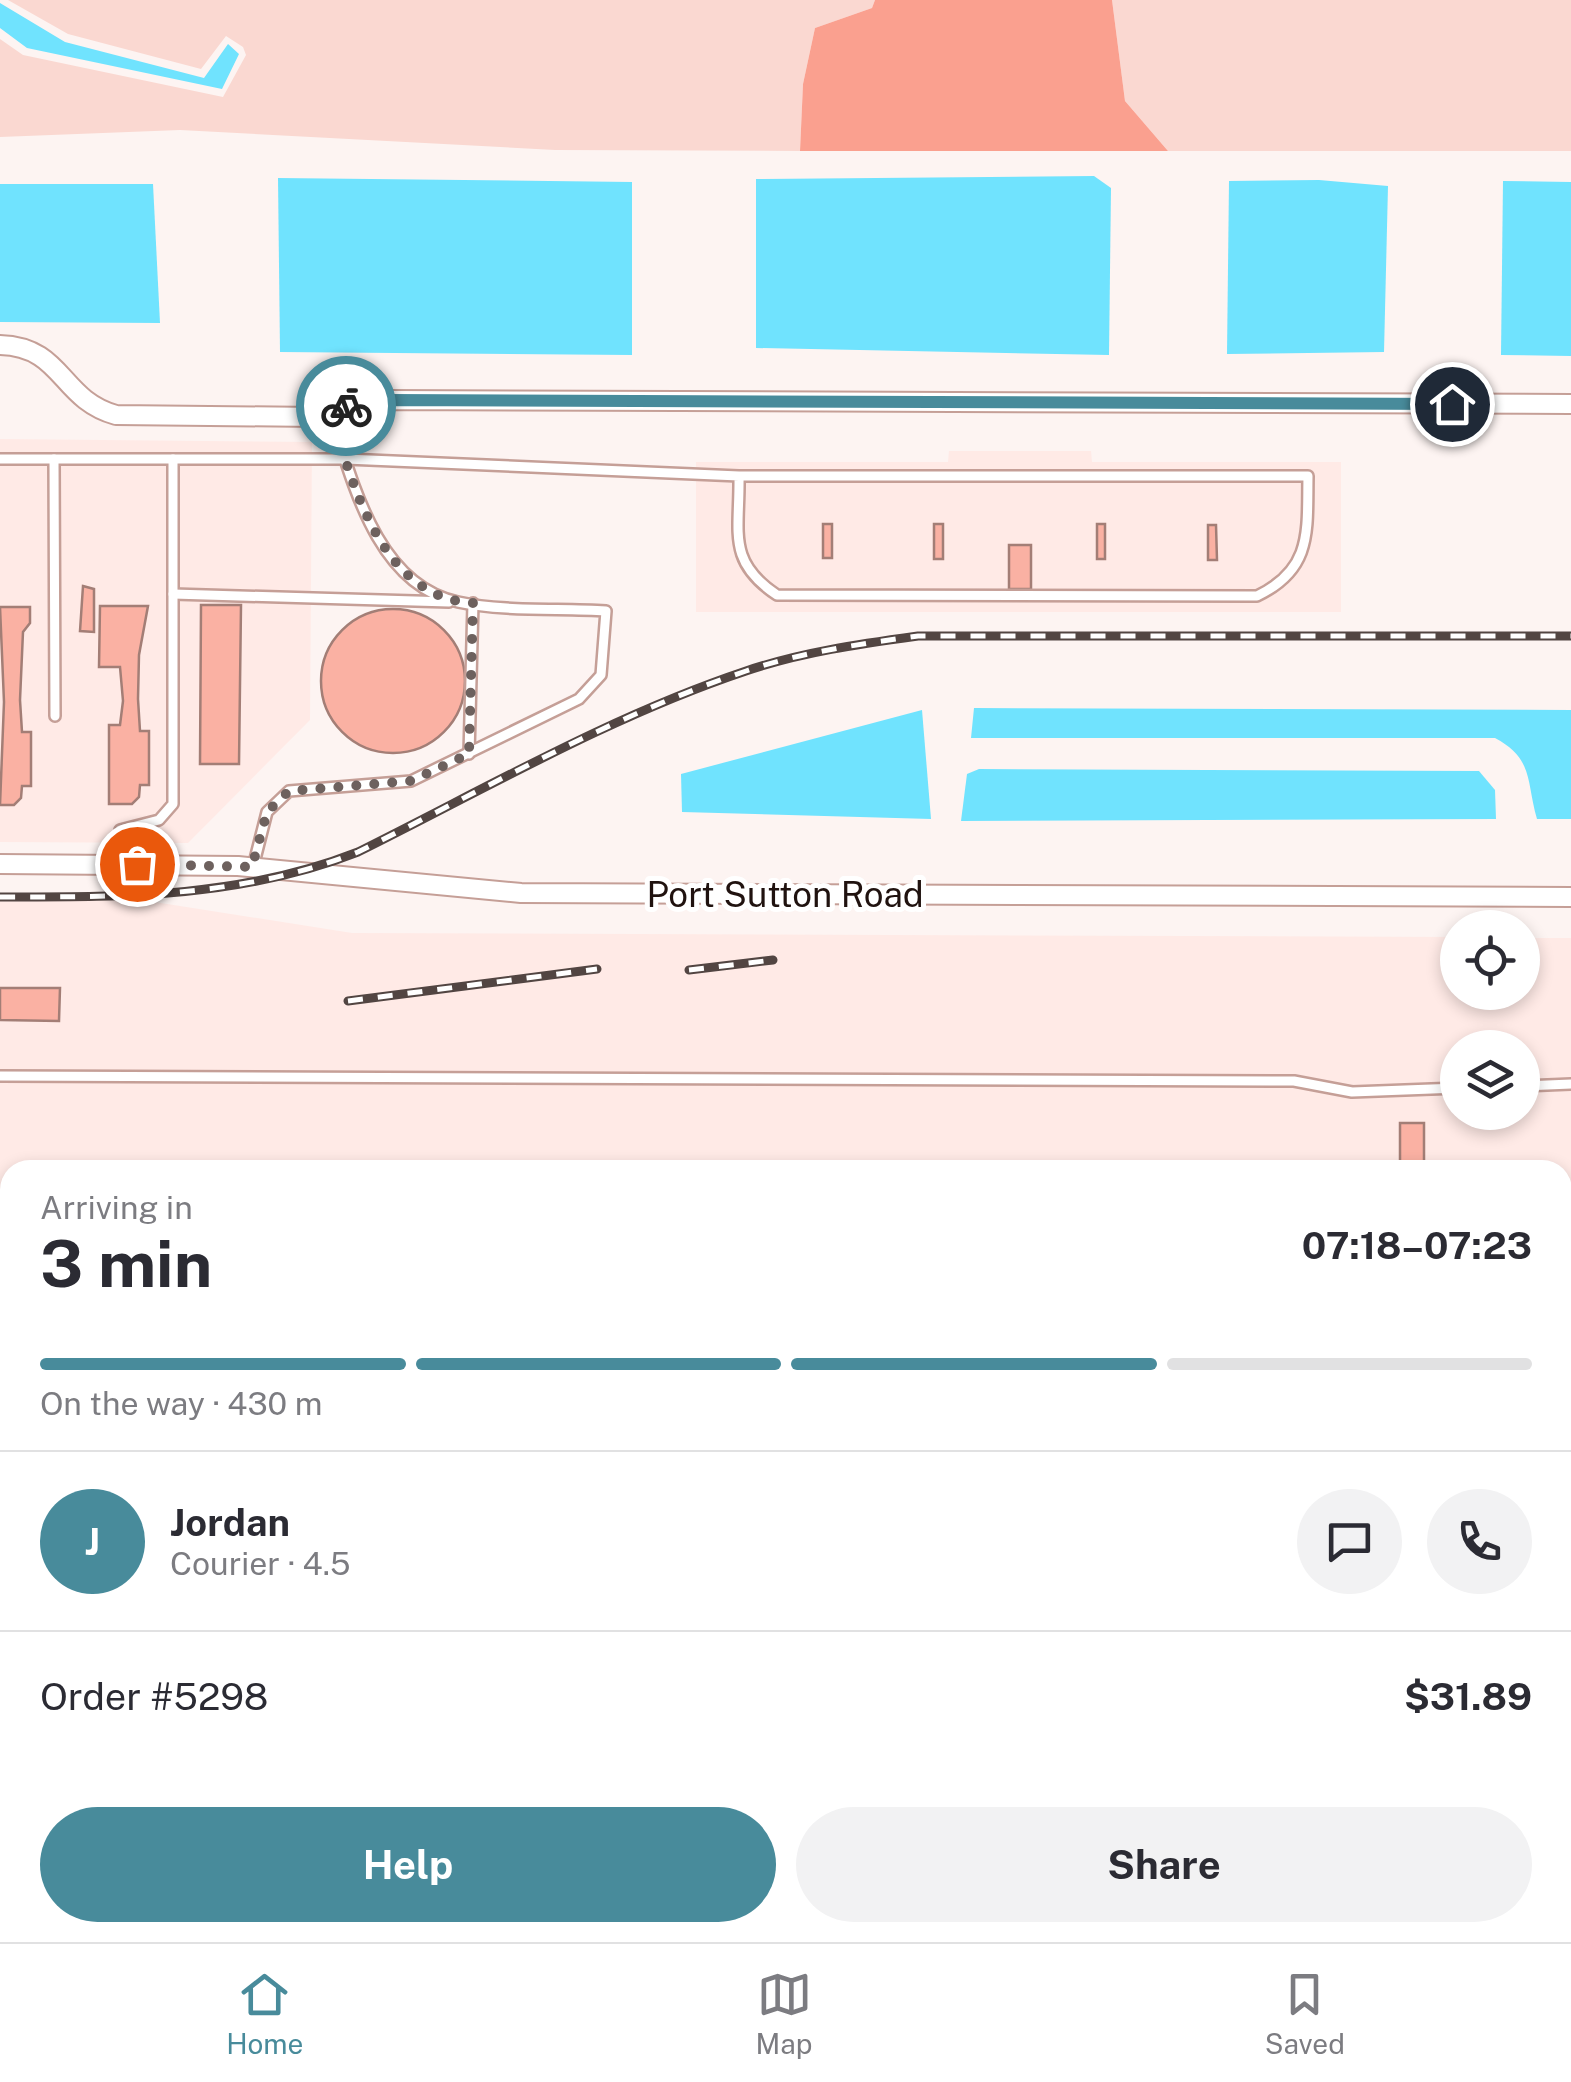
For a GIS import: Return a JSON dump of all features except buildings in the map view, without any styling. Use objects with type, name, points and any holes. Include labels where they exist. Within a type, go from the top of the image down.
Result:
[{"type":"street","points":[[0,345],[40,352],[92,408],[116,414],[317,417],[355,403],[386,400],[1571,404]]},
{"type":"street","name":"Port Sutton Road","points":[[0,864],[252,867],[451,889],[539,893],[1571,897]]},
{"type":"lane","points":[[330,412],[358,498],[398,566],[424,589],[457,602]]},
{"type":"lane","points":[[0,459],[346,460],[739,476],[1308,476],[1308,526],[1300,556],[1285,582],[1257,596],[777,595],[751,578],[740,560],[739,476]]},
{"type":"lane","points":[[54,460],[55,716]]},
{"type":"lane","points":[[120,830],[159,820],[174,804],[174,460]]},
{"type":"lane","points":[[174,594],[457,602],[606,611],[601,675],[579,699],[411,781],[289,791],[267,812],[252,867]]},
{"type":"lane","points":[[469,754],[473,603]]},
{"type":"lane","points":[[0,1076],[1294,1080],[1352,1092],[1440,1089]]},
{"type":"lane","points":[[1540,1085],[1571,1084]]},
{"type":"shaded area","points":[[8,0],[875,0],[872,8],[815,28],[803,84],[800,151],[555,150],[180,130],[0,137],[0,39],[23,55],[223,97],[246,55],[243,47],[226,36],[201,69],[68,34]]},
{"type":"shaded area","points":[[875,0],[1112,0],[1125,101],[1168,151],[800,151],[803,84],[815,28],[872,8]]},
{"type":"shaded area","points":[[1112,0],[1571,0],[1571,151],[1168,151],[1125,101]]},
{"type":"shaded area","points":[[0,439],[312,442],[310,720],[188,843],[0,842]]},
{"type":"shaded area","points":[[949,451],[1091,451],[1092,462],[1341,462],[1341,612],[696,612],[696,462],[948,462]]},
{"type":"shaded area","points":[[0,895],[123,897],[352,933],[1440,937],[1440,1010],[1540,1010],[1540,938],[1571,938],[1571,1160],[0,1160]]},
{"type":"water","points":[[0,3],[65,42],[204,78],[228,44],[239,54],[222,89],[27,48],[0,28]]},
{"type":"water","points":[[1094,176],[1111,188],[1109,355],[756,348],[756,179]]},
{"type":"water","points":[[278,178],[632,182],[632,355],[280,352]]},
{"type":"water","points":[[1319,180],[1388,186],[1384,352],[1227,354],[1229,181]]},
{"type":"water","points":[[1503,181],[1571,182],[1571,356],[1501,355]]},
{"type":"water","points":[[0,184],[153,184],[160,323],[0,322]]},
{"type":"water","points":[[974,708],[1571,710],[1571,819],[1537,819],[1523,763],[1495,738],[971,738]]},
{"type":"water","points":[[922,710],[931,819],[682,812],[681,774]]},
{"type":"water","points":[[979,769],[1479,771],[1495,790],[1496,819],[961,821],[967,774]]},
{"type":"railway","points":[[0,897],[181,892],[314,867],[358,852],[646,709],[767,664],[853,646],[918,636],[1571,636]]},
{"type":"railway","points":[[689,970],[773,960]]},
{"type":"railway","points":[[348,1001],[597,969]]},
{"type":"way so far","points":[[137,864],[252,867],[267,812],[289,791],[411,781],[469,754],[473,603],[457,602],[424,589],[398,566],[358,498],[330,412],[346,406]]},
{"type":"route","points":[[346,406],[386,400],[1452,404]]}]
